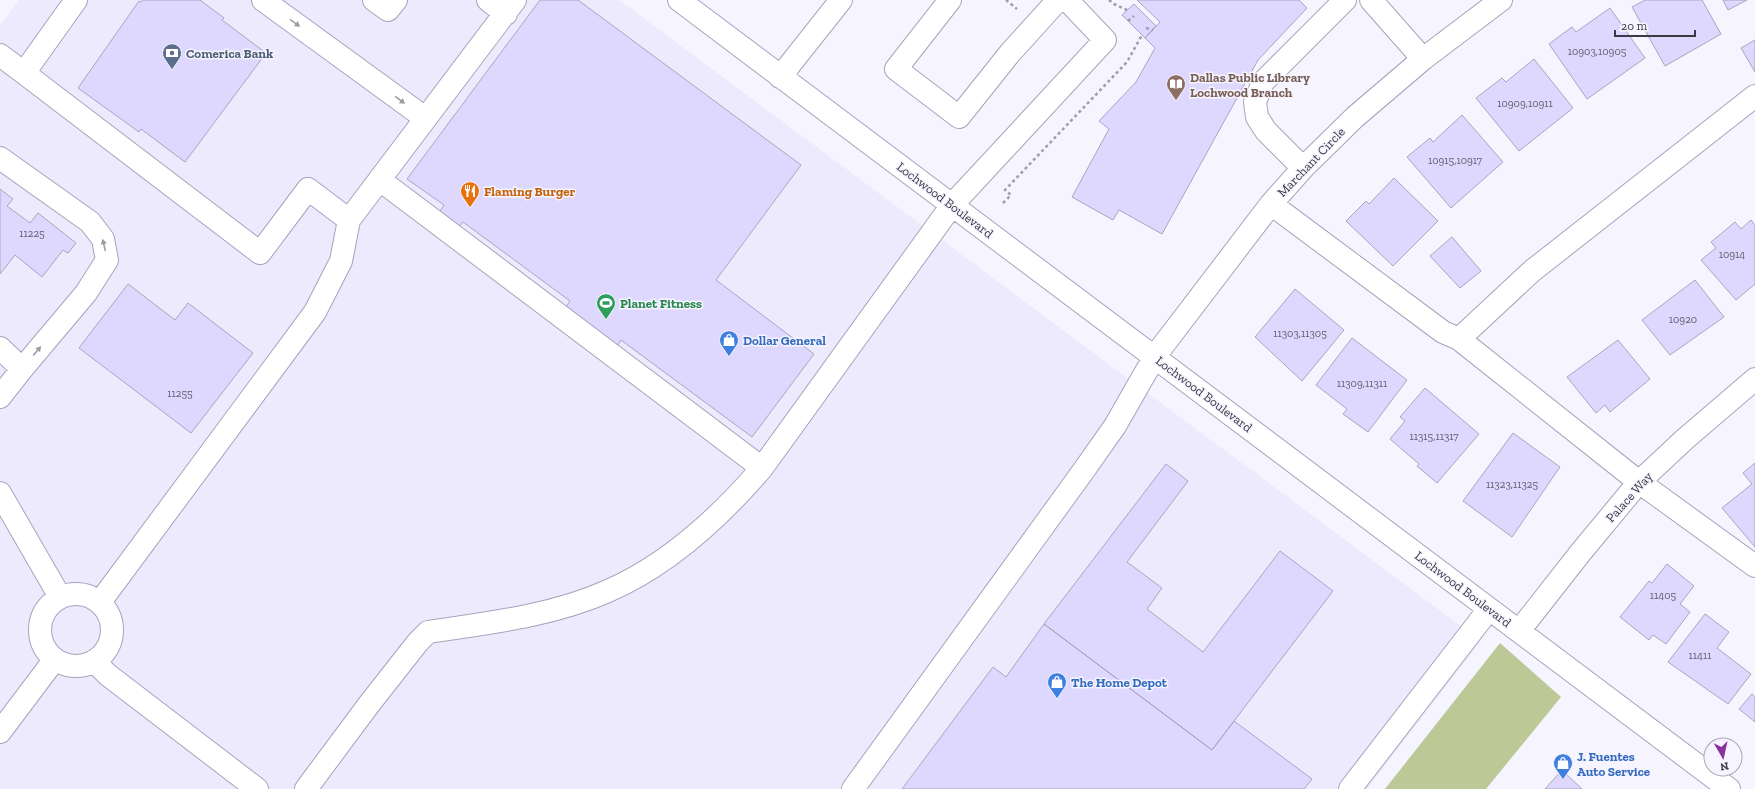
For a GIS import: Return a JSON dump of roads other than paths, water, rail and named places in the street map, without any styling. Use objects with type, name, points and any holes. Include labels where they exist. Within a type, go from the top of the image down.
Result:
[{"type":"street","points":[[24,73],[76,0]]},
{"type":"street","points":[[263,0],[425,118]]},
{"type":"street","points":[[374,0],[388,10],[396,0]]},
{"type":"street","points":[[100,602],[315,312],[341,261],[349,220],[425,118],[511,7],[488,0]]},
{"type":"street","name":"Lochwood Boulevard","points":[[679,0],[1729,789]]},
{"type":"street","points":[[780,76],[841,0]]},
{"type":"street","points":[[950,0],[896,69],[960,117],[1010,53],[1058,0]]},
{"type":"street","points":[[306,789],[370,703],[418,642],[428,632],[519,618],[572,604],[608,591],[644,572],[678,548],[738,496],[762,468],[952,205],[1105,40],[1067,0]]},
{"type":"street","points":[[1303,168],[1266,131],[1257,117],[1255,102],[1263,82],[1345,0]]},
{"type":"street","points":[[1371,0],[1423,58]]},
{"type":"street","name":"Marchant Circle","points":[[853,789],[1089,464],[1115,426],[1154,356],[1271,204],[1303,168],[1355,117],[1423,58],[1501,0]]},
{"type":"street","points":[[0,55],[260,253],[308,189],[349,220]]},
{"type":"street","points":[[1459,339],[1532,271],[1755,96]]},
{"type":"street","points":[[0,158],[90,222],[103,239],[107,260],[86,293],[0,397]]},
{"type":"street","points":[[380,180],[762,468]]},
{"type":"street","points":[[1271,204],[1443,332],[1459,339],[1639,482],[1755,566]]},
{"type":"street","points":[[0,348],[22,369]]},
{"type":"street","name":"Palace Way","points":[[1519,631],[1581,552],[1639,482],[1685,439],[1755,379]]},
{"type":"street","points":[[0,493],[60,597]]},
{"type":"street","points":[[70,594],[81,594],[100,602],[107,611],[112,622],[112,633],[109,645],[103,654],[94,661],[84,665],[74,666],[55,660],[46,651],[41,639],[40,627],[43,614],[50,604],[60,597],[70,594]]},
{"type":"street","points":[[1350,789],[1489,608]]},
{"type":"street","points":[[0,732],[55,660]]},
{"type":"street","points":[[94,661],[108,675],[257,789]]},
{"type":"place","name":"Comerica Bank","points":[[172,70]]},
{"type":"place","name":"Dallas Public Library Lochwood Branch","points":[[1176,101]]},
{"type":"place","name":"Flaming Burger","points":[[470,208]]},
{"type":"place","name":"Planet Fitness","points":[[606,320]]},
{"type":"place","name":"Dollar General","points":[[729,357]]},
{"type":"place","name":"The Home Depot","points":[[1057,699]]},
{"type":"place","name":"J. Fuentes Auto Service","points":[[1563,780]]}]
